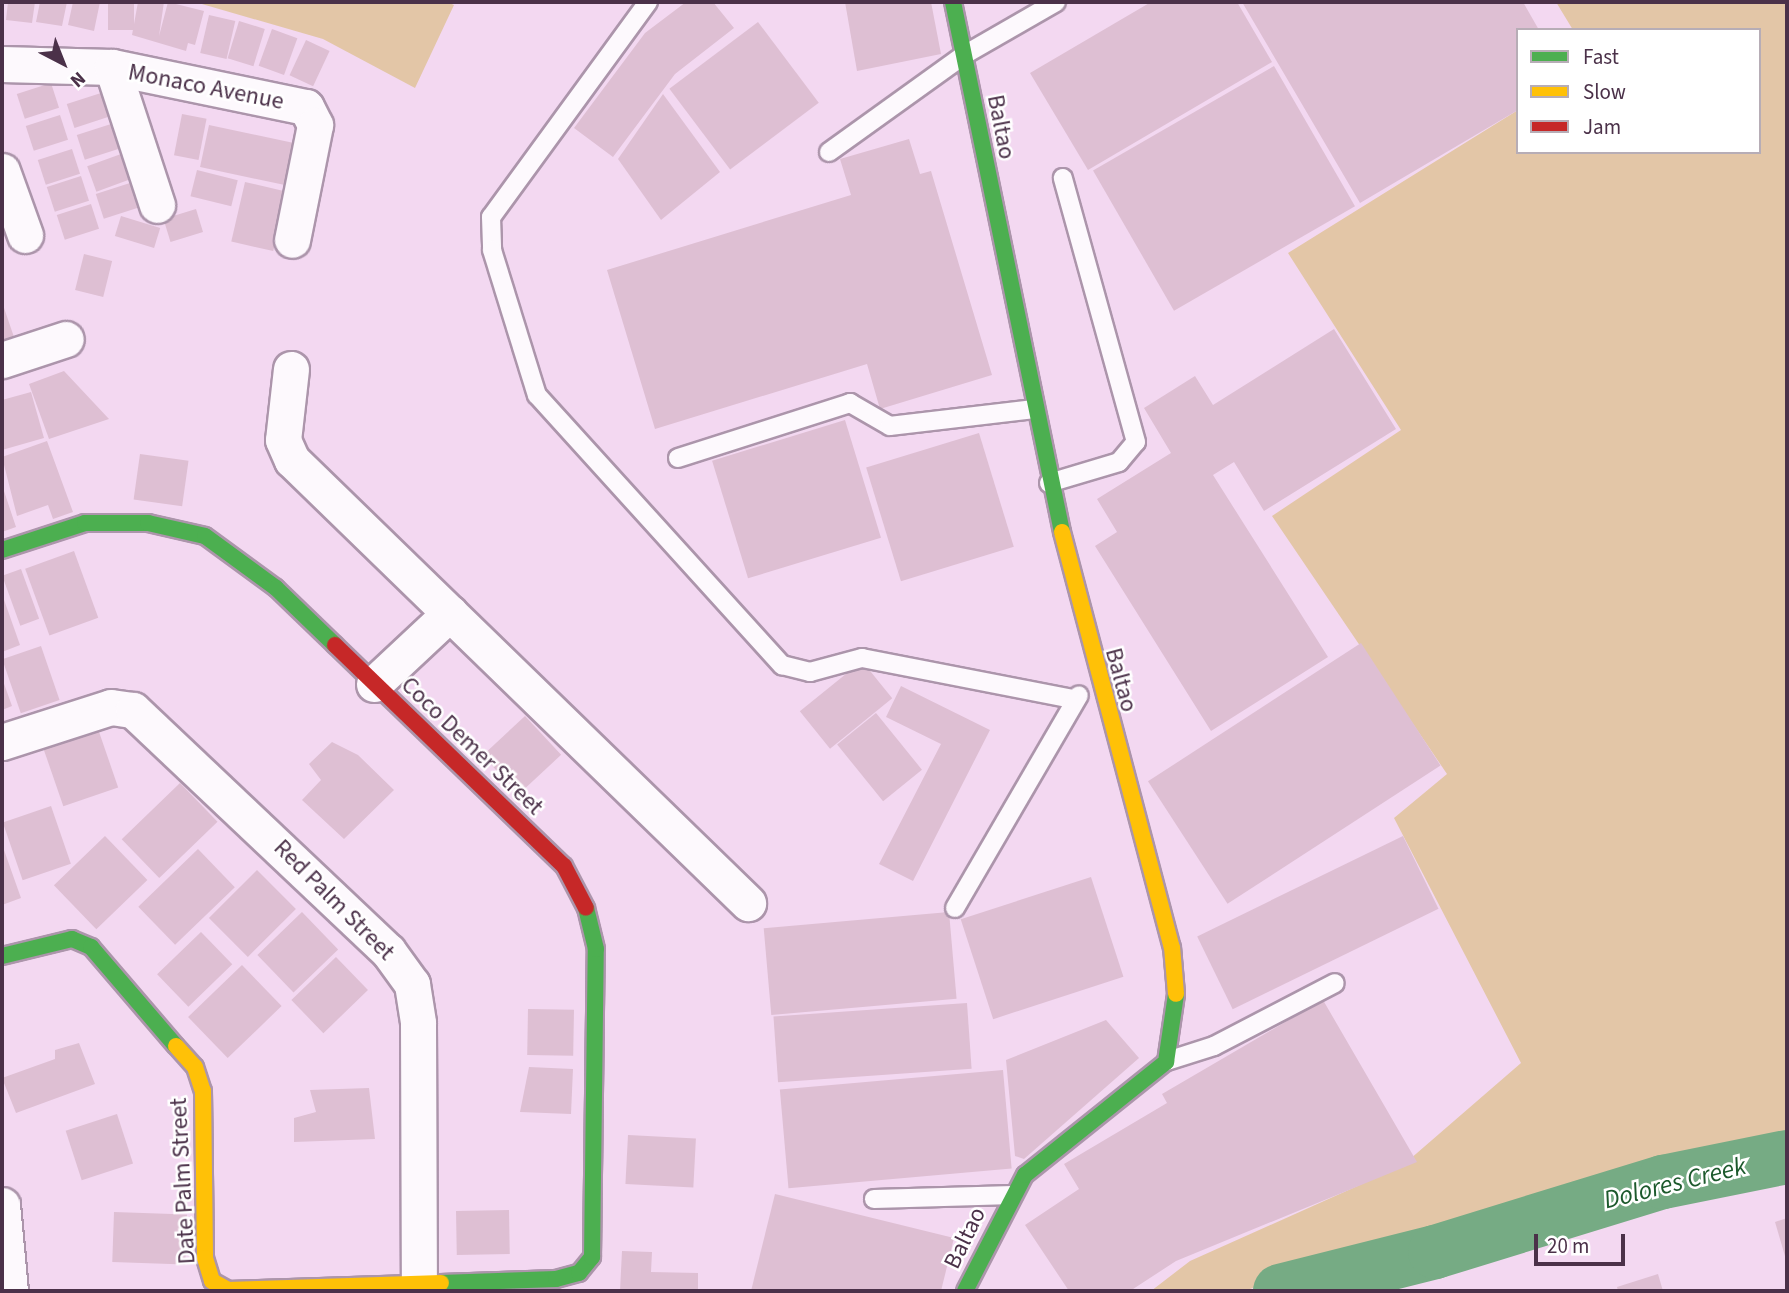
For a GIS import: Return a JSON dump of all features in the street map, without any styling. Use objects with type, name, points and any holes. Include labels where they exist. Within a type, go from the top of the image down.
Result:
[{"type":"street","name":"Baltao","points":[[953,2],[1049,483],[1098,685],[1172,947],[1177,1010],[1166,1062],[1025,1175],[965,1291]]},
{"type":"street","name":"Monaco Avenue","points":[[2,64],[111,68],[306,107],[315,125],[292,240]]},
{"type":"street","points":[[111,68],[157,205]]},
{"type":"street","points":[[2,171],[24,235]]},
{"type":"street","points":[[2,360],[66,339]]},
{"type":"street","points":[[291,369],[286,452],[748,903]]},
{"type":"street","name":"Coco Demer Street","points":[[2,550],[85,523],[148,523],[205,536],[276,588],[564,866],[586,906],[596,949],[592,1257]]},
{"type":"street","points":[[374,684],[450,613]]},
{"type":"street","name":"Red Palm Street","points":[[2,742],[111,707],[132,710],[388,951],[412,984],[418,1023],[419,1282]]},
{"type":"street","name":"Date Palm Street","points":[[2,956],[72,939],[91,947],[195,1067],[203,1091],[205,1258],[212,1281],[228,1290],[556,1279],[579,1273],[592,1257]]},
{"type":"street","points":[[2,1205],[7,1287]]},
{"type":"lane","points":[[648,2],[491,217],[492,250],[537,394],[782,665],[810,672],[862,658],[1072,699]]},
{"type":"lane","points":[[829,152],[964,55],[1056,2]]},
{"type":"lane","points":[[1049,483],[1119,462],[1136,442],[1063,178]]},
{"type":"lane","points":[[678,458],[850,403],[890,426],[1034,409]]},
{"type":"lane","points":[[956,908],[1072,699],[1098,685]]},
{"type":"lane","points":[[1166,1062],[1214,1046],[1335,984]]},
{"type":"lane","points":[[874,1199],[1013,1195]]},
{"type":"shaded area","points":[[195,2],[447,2],[454,5],[415,88],[323,39]]},
{"type":"shaded area","points":[[1556,2],[1787,2],[1787,1138],[1497,1206],[1244,1291],[1151,1291],[1190,1261],[1402,1166],[1521,1063],[1394,818],[1447,774],[1272,516],[1401,430],[1288,253],[1516,111],[1516,154],[1761,154],[1761,28],[1572,28]]},
{"type":"building","points":[[8,2],[35,2],[32,23],[6,20]]},
{"type":"building","points":[[40,2],[67,2],[62,26],[36,22]]},
{"type":"building","points":[[73,2],[100,2],[94,31],[68,25]]},
{"type":"building","points":[[108,2],[134,2],[134,30],[108,30]]},
{"type":"building","points":[[138,2],[164,2],[159,36],[168,2],[204,11],[195,45],[188,43],[186,51],[132,35]]},
{"type":"building","points":[[686,2],[713,2],[734,28],[675,74],[613,157],[574,128],[645,33]]},
{"type":"building","points":[[845,2],[931,2],[941,54],[857,71]]},
{"type":"building","points":[[1151,2],[1237,2],[1272,62],[1088,170],[1030,73]]},
{"type":"building","points":[[1242,2],[1523,2],[1538,28],[1516,28],[1516,111],[1360,203]]},
{"type":"building","points":[[209,15],[235,21],[227,59],[200,53]]},
{"type":"building","points":[[239,21],[265,29],[253,66],[228,58]]},
{"type":"building","points":[[758,22],[819,103],[730,169],[669,89]]},
{"type":"building","points":[[272,29],[297,38],[284,75],[259,66]]},
{"type":"building","points":[[306,40],[330,51],[313,86],[290,75]]},
{"type":"building","points":[[1274,66],[1355,206],[1174,311],[1093,170]]},
{"type":"building","points":[[51,83],[59,108],[25,119],[17,94]]},
{"type":"building","points":[[101,93],[109,117],[74,128],[67,104]]},
{"type":"building","points":[[663,94],[720,172],[661,220],[618,159]]},
{"type":"building","points":[[182,114],[207,119],[199,160],[174,155]]},
{"type":"building","points":[[60,115],[68,140],[34,151],[26,126]]},
{"type":"building","points":[[111,124],[119,149],[85,160],[77,135]]},
{"type":"building","points":[[209,125],[301,145],[292,187],[200,167]]},
{"type":"building","points":[[909,139],[920,174],[931,171],[992,375],[880,409],[867,364],[655,429],[607,270],[851,195],[840,159]]},
{"type":"building","points":[[72,149],[80,174],[46,185],[38,160]]},
{"type":"building","points":[[121,154],[130,179],[96,192],[87,166]]},
{"type":"building","points":[[197,170],[238,180],[231,206],[190,196]]},
{"type":"building","points":[[81,176],[89,201],[55,212],[47,187]]},
{"type":"building","points":[[245,182],[287,192],[273,251],[231,241]]},
{"type":"building","points":[[130,183],[138,208],[104,219],[96,194]]},
{"type":"building","points":[[91,204],[99,229],[65,240],[57,215]]},
{"type":"building","points":[[196,209],[203,232],[171,242],[163,219]]},
{"type":"building","points":[[121,216],[160,228],[154,248],[115,236]]},
{"type":"building","points":[[84,254],[112,261],[103,297],[75,290]]},
{"type":"building","points":[[2,302],[15,340],[2,344]]},
{"type":"building","points":[[1334,329],[1396,429],[1264,511],[1234,462],[1213,475],[1328,657],[1211,731],[1095,546],[1117,532],[1097,499],[1171,453],[1144,408],[1195,376],[1213,405]]},
{"type":"building","points":[[64,371],[109,419],[49,439],[29,384]]},
{"type":"building","points":[[31,392],[44,438],[2,450],[2,400]]},
{"type":"building","points":[[845,420],[881,538],[748,578],[712,461]]},
{"type":"building","points":[[979,433],[1014,547],[901,581],[866,467]]},
{"type":"building","points":[[47,441],[73,512],[53,519],[48,505],[17,516],[2,457]]},
{"type":"building","points":[[140,454],[189,461],[182,506],[134,500]]},
{"type":"building","points":[[2,485],[16,527],[2,532]]},
{"type":"building","points":[[74,551],[98,618],[49,636],[25,569]]},
{"type":"building","points":[[21,569],[39,619],[20,626],[2,576]]},
{"type":"building","points":[[2,594],[20,645],[2,652]]},
{"type":"building","points":[[1361,643],[1441,765],[1227,904],[1148,781]]},
{"type":"building","points":[[41,646],[60,700],[21,713],[2,659]]},
{"type":"building","points":[[862,661],[892,698],[830,749],[800,711]]},
{"type":"building","points":[[2,678],[12,706],[2,710]]},
{"type":"building","points":[[901,686],[990,730],[913,881],[879,864],[941,744],[886,717]]},
{"type":"building","points":[[876,713],[922,770],[883,801],[837,744]]},
{"type":"building","points":[[525,716],[561,755],[519,794],[483,756]]},
{"type":"building","points":[[97,726],[118,787],[63,806],[42,745]]},
{"type":"building","points":[[332,742],[358,755],[394,790],[344,839],[302,800],[321,780],[309,764]]},
{"type":"building","points":[[180,783],[218,822],[159,878],[122,839]]},
{"type":"building","points":[[51,806],[71,864],[23,880],[3,823]]},
{"type":"building","points":[[105,836],[147,880],[96,929],[54,885]]},
{"type":"building","points":[[1403,836],[1439,909],[1233,1009],[1197,936]]},
{"type":"building","points":[[198,849],[235,887],[175,945],[138,907]]},
{"type":"building","points":[[4,850],[21,898],[2,905],[2,851]]},
{"type":"building","points":[[257,870],[296,909],[248,957],[209,918]]},
{"type":"building","points":[[1091,877],[1123,977],[993,1019],[961,919]]},
{"type":"building","points":[[302,912],[338,949],[294,992],[257,955]]},
{"type":"building","points":[[949,912],[957,999],[771,1015],[764,928]]},
{"type":"building","points":[[201,932],[232,964],[188,1007],[157,974]]},
{"type":"building","points":[[336,957],[368,990],[323,1033],[291,1000]]},
{"type":"building","points":[[242,965],[282,1006],[228,1058],[188,1017]]},
{"type":"building","points":[[1323,1000],[1417,1162],[1176,1261],[1130,1291],[1069,1291],[1025,1225],[1079,1189],[1064,1164],[1167,1103],[1162,1094]]},
{"type":"building","points":[[967,1003],[972,1069],[778,1082],[773,1017]]},
{"type":"building","points":[[528,1009],[574,1010],[573,1056],[527,1055]]},
{"type":"building","points":[[1106,1020],[1139,1058],[1024,1159],[1015,1156],[1006,1060]]},
{"type":"building","points":[[79,1043],[95,1084],[16,1113],[2,1078],[55,1059],[55,1050]]},
{"type":"building","points":[[529,1067],[573,1069],[571,1114],[520,1112]]},
{"type":"building","points":[[1003,1070],[1012,1169],[788,1188],[780,1090]]},
{"type":"building","points":[[369,1088],[375,1139],[294,1142],[294,1118],[316,1112],[310,1090]]},
{"type":"building","points":[[117,1114],[133,1163],[82,1180],[66,1131]]},
{"type":"building","points":[[628,1135],[696,1139],[693,1187],[625,1184]]},
{"type":"building","points":[[775,1194],[954,1238],[941,1291],[751,1291]]},
{"type":"building","points":[[509,1210],[510,1254],[457,1255],[456,1211]]},
{"type":"building","points":[[114,1212],[187,1215],[185,1265],[112,1262]]},
{"type":"building","points":[[1787,1218],[1787,1263],[1775,1222]]},
{"type":"building","points":[[622,1251],[652,1252],[651,1272],[698,1273],[698,1291],[620,1291]]},
{"type":"building","points":[[1658,1274],[1663,1291],[1618,1291],[1617,1287]]},
{"type":"waterway","name":"Dolores Creek","points":[[1280,1291],[1435,1252],[1663,1182],[1787,1157]]},
{"type":"traffic: fast","points":[[953,2],[1062,532]]},
{"type":"traffic: fast","points":[[2,550],[85,523],[148,523],[205,536],[276,588],[335,645]]},
{"type":"traffic: fast","points":[[441,1283],[556,1279],[579,1273],[592,1257],[596,949],[586,908]]},
{"type":"traffic: fast","points":[[2,956],[72,939],[91,947],[176,1046]]},
{"type":"traffic: fast","points":[[965,1291],[1025,1175],[1166,1062],[1176,994]]},
{"type":"traffic: slow","points":[[1062,532],[1172,947],[1176,994]]},
{"type":"traffic: slow","points":[[176,1046],[195,1067],[203,1091],[205,1258],[212,1281],[228,1290],[441,1283]]},
{"type":"traffic: jam","points":[[335,645],[564,866],[586,908]]}]
